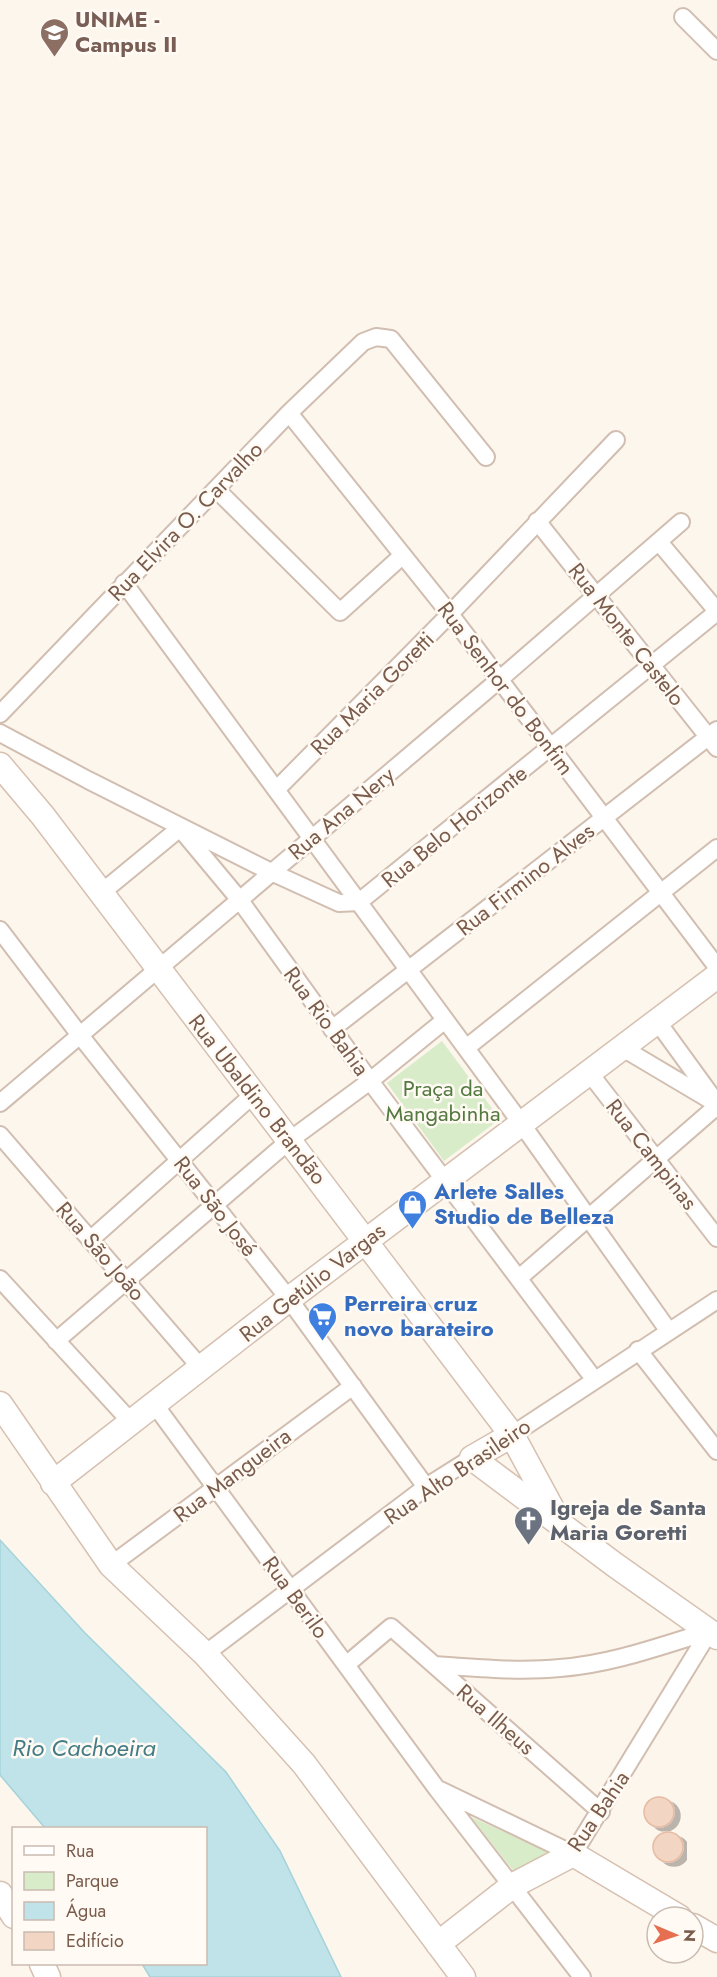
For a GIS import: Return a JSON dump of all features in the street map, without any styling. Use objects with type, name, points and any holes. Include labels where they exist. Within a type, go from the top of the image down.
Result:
[{"type":"street","points":[[683,17],[717,51]]},
{"type":"street","name":"Rua Elvira O. Carvalho","points":[[0,714],[289,413],[363,342],[376,337],[391,339],[486,457]]},
{"type":"street","name":"Rua Senhor do Bonfim","points":[[289,413],[450,614],[717,967]]},
{"type":"street","name":"Rua Maria Goretti","points":[[276,790],[450,614],[616,440]]},
{"type":"street","points":[[216,489],[340,612],[403,555]]},
{"type":"street","name":"Rua Monte Castelo","points":[[537,521],[652,665],[714,738]]},
{"type":"street","name":"Rua Ana Nery","points":[[0,1103],[500,679],[681,522]]},
{"type":"street","points":[[659,542],[717,612]]},
{"type":"street","points":[[124,584],[521,1123],[668,1330]]},
{"type":"street","name":"Rua Belo Horizonte","points":[[359,902],[717,612]]},
{"type":"street","name":"Rua Rio Bahia","points":[[0,733],[180,828],[239,899],[370,1081],[594,1379]]},
{"type":"street","name":"Rua Firmino Alves","points":[[332,1029],[604,818],[714,738]]},
{"type":"street","name":"Rua Ubaldino Brandão","points":[[0,765],[290,1140],[512,1435],[558,1520]]},
{"type":"street","points":[[101,893],[180,828],[332,901],[346,904],[359,902]]},
{"type":"street","points":[[466,1048],[717,848]]},
{"type":"street","name":"Rua São José","points":[[0,930],[79,1034],[289,1299],[426,1486]]},
{"type":"street","name":"Rua Getúlio Vargas","points":[[53,1483],[444,1180],[717,975]]},
{"type":"street","points":[[56,1341],[290,1140],[370,1081],[445,1020]]},
{"type":"street","points":[[657,1022],[717,1104]]},
{"type":"street","points":[[621,1047],[717,1104]]},
{"type":"street","name":"Rua Campinas","points":[[588,1071],[717,1238]]},
{"type":"street","points":[[90,1240],[181,1162],[254,1094]]},
{"type":"street","points":[[519,1278],[717,1104]]},
{"type":"street","name":"Rua São João","points":[[0,1135],[201,1368]]},
{"type":"street","points":[[0,1279],[131,1422]]},
{"type":"street","name":"Rua Alto Brasileiro","points":[[205,1654],[426,1486],[512,1435],[668,1330],[717,1300]]},
{"type":"street","points":[[638,1350],[717,1451]]},
{"type":"street","name":"Rua Mangueira","points":[[111,1565],[353,1386]]},
{"type":"street","points":[[0,1404],[111,1565],[205,1654],[304,1764],[463,1977]]},
{"type":"street","name":"Rua Berilo","points":[[155,1405],[437,1789],[582,1977]]},
{"type":"street","points":[[472,1458],[558,1520],[615,1565],[714,1633]]},
{"type":"street","name":"Rua Ilheus","points":[[346,1665],[391,1627],[601,1812]]},
{"type":"street","points":[[435,1665],[496,1670],[561,1668],[645,1651],[714,1633]]},
{"type":"street","name":"Rua Bahia","points":[[438,1944],[512,1886],[573,1854],[714,1633]]},
{"type":"street","name":"Rua Berilo","points":[[437,1789],[573,1854]]},
{"type":"street","points":[[573,1854],[659,1905]]},
{"type":"street","points":[[0,1894],[12,1913]]},
{"type":"green space","name":"Praça da Mangabinha","points":[[442,1041],[500,1119],[444,1161],[387,1083]]},
{"type":"green space","points":[[471,1817],[553,1854],[516,1874]]},
{"type":"water","name":"Rio Cachoeira","points":[[0,1540],[85,1633],[226,1772],[280,1851],[341,1977],[150,1977],[143,1965],[207,1965],[207,1827],[44,1827],[0,1775]]},
{"type":"building","points":[[659,1797],[670,1801],[674,1812],[670,1823],[659,1827],[648,1823],[644,1812],[648,1801]]},
{"type":"building","points":[[668,1832],[679,1836],[683,1847],[679,1858],[668,1862],[657,1858],[653,1847],[657,1836]]},
{"type":"place","name":"UNIME - Campus II","points":[[54,58]]},
{"type":"place","name":"Arlete Salles Studio de Belleza","points":[[413,1230]]},
{"type":"place","name":"Perreira cruz novo barateiro","points":[[323,1342]]},
{"type":"place","name":"Igreja de Santa Maria Goretti","points":[[529,1546]]}]
